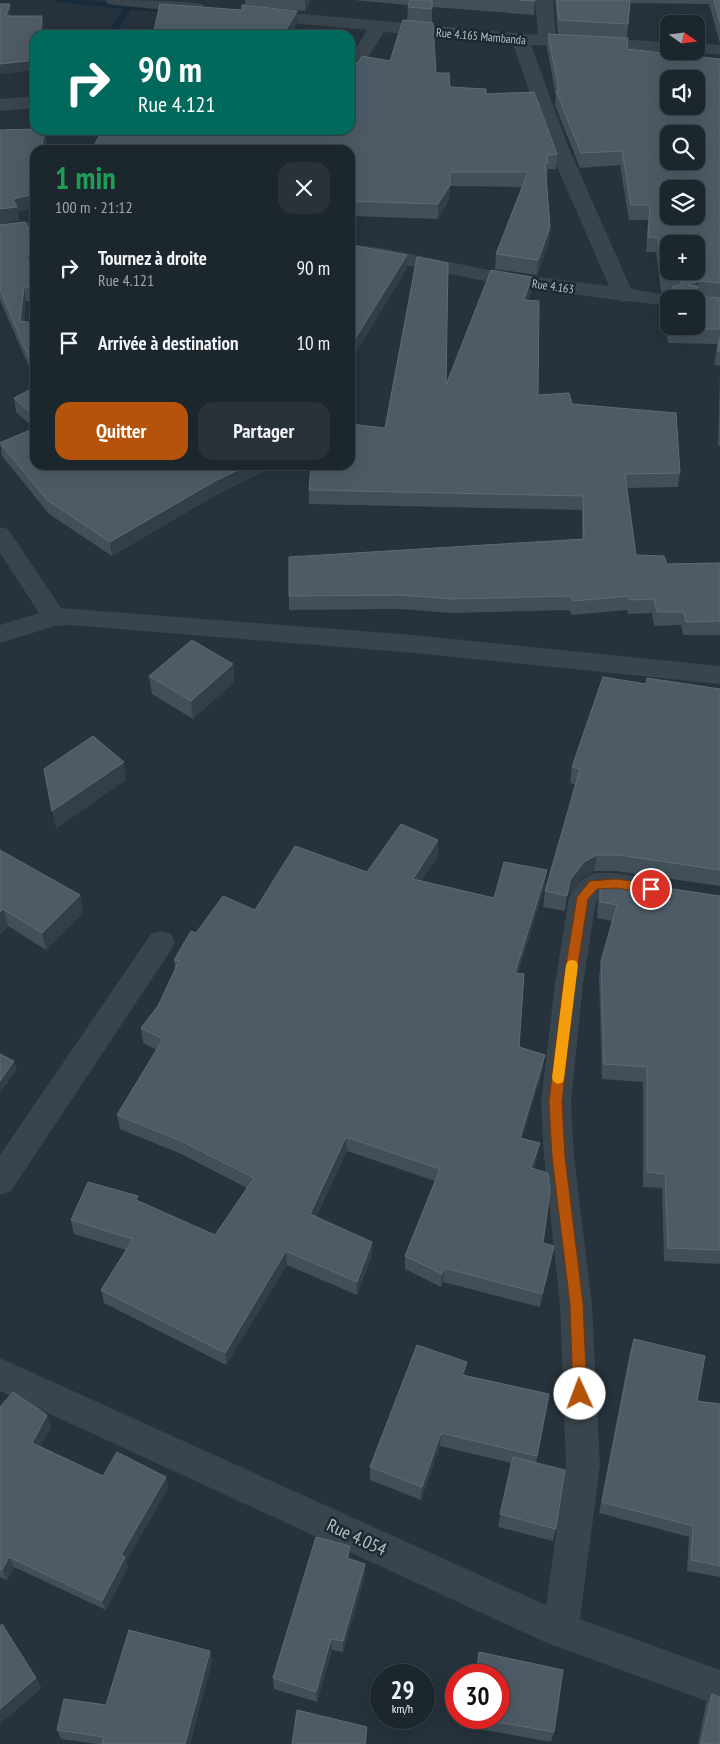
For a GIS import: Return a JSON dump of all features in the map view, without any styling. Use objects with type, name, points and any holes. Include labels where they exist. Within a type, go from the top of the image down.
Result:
[{"type":"street","points":[[114,0],[212,10]]},
{"type":"street","points":[[544,0],[547,40]]},
{"type":"street","name":"Rue 4.165 Mambanda","points":[[241,13],[520,39],[660,46]]},
{"type":"street","points":[[355,66],[378,27]]},
{"type":"street","points":[[520,39],[558,146],[624,296]]},
{"type":"street","points":[[705,49],[720,50]]},
{"type":"street","points":[[0,105],[30,102]]},
{"type":"street","points":[[0,231],[30,228]]},
{"type":"street","name":"Rue 4.163","points":[[355,251],[381,254],[504,279],[660,299]]},
{"type":"street","points":[[0,535],[54,617]]},
{"type":"street","points":[[0,634],[54,617],[70,616],[414,644],[720,675]]},
{"type":"street","points":[[560,1630],[583,1465],[576,1304],[559,1156],[556,1102],[569,984],[583,897],[594,884],[616,884],[663,891]]},
{"type":"street","points":[[0,1181],[161,942]]},
{"type":"street","name":"Rue 4.054","points":[[0,1374],[560,1630],[720,1688]]},
{"type":"building","points":[[410,0],[432,0],[432,9],[408,7]]},
{"type":"building","points":[[557,0],[630,0],[628,24],[559,20]]},
{"type":"building","points":[[714,0],[720,0],[720,23]]},
{"type":"building","points":[[0,4],[10,4],[6,16],[42,16],[41,30],[30,30],[30,61],[0,64]]},
{"type":"building","points":[[160,4],[242,10],[242,5],[297,11],[286,30],[154,30]]},
{"type":"building","points":[[403,20],[433,23],[436,73],[449,73],[450,87],[486,89],[486,94],[534,92],[557,154],[547,155],[548,163],[545,163],[550,227],[538,260],[496,254],[528,172],[450,172],[450,185],[438,204],[355,201],[355,145],[94,145],[100,135],[355,135],[355,64],[358,63],[362,56],[390,61]]},
{"type":"building","points":[[548,34],[628,38],[627,49],[660,53],[660,60],[705,60],[705,57],[720,59],[720,283],[699,281],[688,285],[697,286],[697,290],[672,290],[673,286],[683,284],[679,280],[705,280],[705,235],[660,235],[660,254],[658,238],[648,237],[650,205],[631,205],[622,151],[581,153],[556,91],[559,91]]},
{"type":"building","points":[[30,129],[30,135],[44,135],[42,145],[30,145],[30,195],[13,199],[17,207],[0,209],[0,130]]},
{"type":"building","points":[[25,222],[30,231],[27,262],[30,262],[30,287],[24,287],[20,321],[30,322],[30,360],[0,290],[0,225]]},
{"type":"building","points":[[355,246],[407,255],[355,339]]},
{"type":"building","points":[[417,257],[448,263],[446,385],[491,270],[532,277],[524,300],[539,301],[538,395],[569,393],[572,404],[676,413],[680,473],[625,474],[636,555],[664,556],[667,564],[720,563],[720,621],[686,622],[684,612],[657,612],[654,599],[630,600],[629,596],[573,601],[570,596],[452,599],[400,595],[289,596],[289,557],[584,539],[583,496],[309,490],[311,470],[355,470],[355,425],[385,428]]},
{"type":"building","points":[[705,297],[720,298],[720,329],[705,329]]},
{"type":"building","points":[[720,337],[720,351],[717,351]]},
{"type":"building","points":[[30,390],[30,412],[14,398]]},
{"type":"building","points":[[30,430],[30,470],[238,470],[215,481],[110,542],[47,500],[0,443]]},
{"type":"building","points":[[192,640],[233,664],[191,701],[149,676]]},
{"type":"building","points":[[603,677],[646,684],[647,678],[720,689],[720,870],[619,855],[597,855],[584,862],[570,880],[567,896],[545,891],[580,769],[572,767]]},
{"type":"building","points":[[93,736],[124,762],[52,811],[44,769]]},
{"type":"building","points":[[401,824],[438,840],[413,879],[494,898],[504,862],[547,870],[515,973],[524,974],[519,1047],[545,1055],[520,1138],[540,1143],[531,1168],[548,1173],[550,1191],[543,1243],[554,1246],[542,1294],[444,1268],[442,1274],[405,1256],[440,1169],[346,1137],[310,1214],[372,1242],[357,1282],[286,1251],[225,1353],[101,1290],[133,1239],[71,1220],[88,1182],[138,1196],[136,1200],[215,1235],[254,1178],[179,1140],[117,1115],[163,1039],[141,1028],[158,1006],[179,961],[174,960],[191,931],[196,933],[223,896],[255,910],[295,846],[367,872]]},
{"type":"building","points":[[0,850],[80,895],[42,933],[3,909],[0,912]]},
{"type":"building","points":[[605,881],[619,881],[720,896],[720,1250],[668,1248],[665,1174],[647,1172],[647,1067],[604,1064],[601,961],[617,905],[600,902],[600,886]]},
{"type":"building","points":[[0,1054],[14,1061],[0,1081]]},
{"type":"building","points":[[634,1339],[705,1356],[697,1401],[720,1404],[720,1566],[691,1560],[693,1526],[602,1502]]},
{"type":"building","points":[[417,1345],[467,1362],[462,1375],[549,1394],[537,1456],[441,1433],[422,1487],[370,1467]]},
{"type":"building","points":[[13,1392],[47,1415],[32,1443],[103,1476],[117,1452],[166,1477],[121,1555],[125,1557],[102,1601],[9,1557],[2,1570],[0,1569],[0,1407]]},
{"type":"building","points":[[513,1457],[565,1470],[556,1529],[500,1514]]},
{"type":"building","points":[[316,1537],[350,1546],[347,1558],[365,1564],[343,1641],[331,1639],[316,1692],[273,1678]]},
{"type":"building","points":[[2,1624],[36,1678],[0,1709],[0,1626]]},
{"type":"building","points":[[129,1630],[210,1651],[185,1744],[102,1744],[104,1737],[57,1730],[64,1699],[106,1705]]},
{"type":"building","points":[[479,1652],[563,1670],[554,1732],[510,1724],[510,1664],[477,1664]]},
{"type":"building","points":[[712,1694],[720,1697],[720,1744],[701,1744]]},
{"type":"building","points":[[297,1710],[367,1727],[365,1744],[292,1744]]},
{"type":"waterway","points":[[58,0],[129,7]]},
{"type":"waterway","points":[[113,30],[129,7]]},
{"type":"waterway","points":[[129,7],[175,11]]},
{"type":"slow traffic","points":[[558,1078],[572,965]]},
{"type":"route","points":[[580,1394],[576,1304],[559,1156],[556,1102],[569,984],[583,897],[594,884],[616,884],[651,889]]}]
